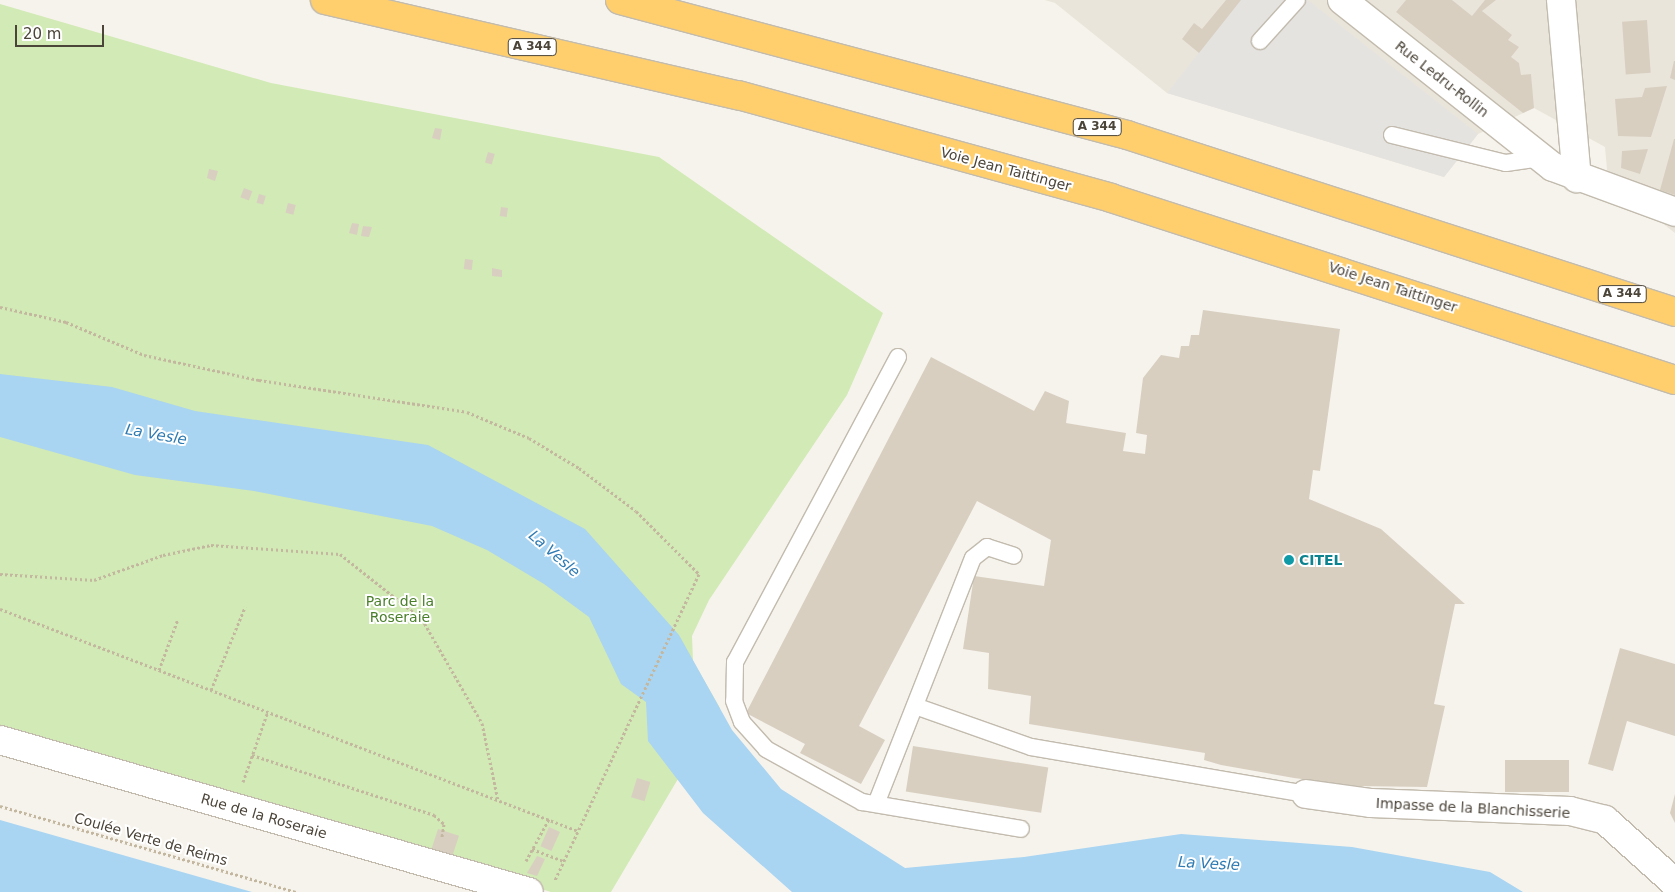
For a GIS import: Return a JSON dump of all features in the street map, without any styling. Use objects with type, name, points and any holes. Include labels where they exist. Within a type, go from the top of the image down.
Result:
[{"type":"highway","name":"Voie Jean Taittinger","points":[[325,0],[738,95],[1111,198],[1675,380]]},
{"type":"highway","name":"A 344","points":[[620,0],[1127,135],[1675,312]]},
{"type":"street","name":"Rue Ledru-Rollin","points":[[1342,0],[1541,158],[1577,178],[1675,212]]},
{"type":"street","points":[[1561,0],[1577,178]]},
{"type":"street","name":"Rue de la Roseraie","points":[[0,740],[234,807],[534,884]]},
{"type":"street","name":"Impasse de la Blanchisserie","points":[[1306,794],[1371,803],[1570,811],[1605,820],[1675,883]]},
{"type":"lane","points":[[1260,41],[1296,0]]},
{"type":"lane","points":[[1392,135],[1506,163],[1541,158]]},
{"type":"lane","points":[[898,357],[735,662],[734,701],[742,722],[766,749],[862,802],[1021,829]]},
{"type":"lane","points":[[876,804],[972,558],[987,547],[1014,556]]},
{"type":"lane","points":[[915,706],[1031,747],[1306,794]]},
{"type":"path","points":[[0,307],[66,322],[144,355],[259,380],[442,406],[529,438],[636,511],[699,574],[564,861],[534,884]]},
{"type":"path","points":[[0,574],[94,580],[163,555],[211,545],[340,554],[422,619],[482,723],[498,800]]},
{"type":"path","points":[[211,690],[245,607]]},
{"type":"path","points":[[0,609],[578,831]]},
{"type":"path","points":[[159,670],[178,619]]},
{"type":"path","points":[[234,807],[268,711]]},
{"type":"path","points":[[252,755],[434,815],[444,824],[442,840],[448,846]]},
{"type":"path","name":"Coulée Verte de Reims","points":[[0,806],[296,892]]},
{"type":"path","points":[[534,884],[532,849],[549,819]]},
{"type":"path","points":[[532,849],[564,861]]},
{"type":"shaded area","points":[[1045,0],[1675,0],[1675,233],[1608,181],[1605,147],[1534,108],[1478,134],[1444,177],[1167,93],[1055,3]]},
{"type":"shaded area","points":[[1240,0],[1308,0],[1478,134],[1444,177],[1167,93]]},
{"type":"green space","name":"Parc de la Roseraie","points":[[0,4],[271,83],[659,157],[883,313],[847,395],[709,600],[692,636],[693,661],[720,708],[611,892],[551,892],[0,726]]},
{"type":"water","name":"La Vesle","points":[[0,374],[112,387],[195,411],[428,445],[585,529],[679,635],[732,730],[781,789],[905,868],[1024,857],[1181,834],[1352,847],[1490,872],[1523,892],[792,892],[703,813],[648,741],[646,702],[621,684],[589,617],[544,584],[487,550],[432,526],[254,491],[135,475],[0,437]]},
{"type":"water","points":[[0,820],[252,892],[0,892]]},
{"type":"building","points":[[1226,0],[1241,0],[1199,53],[1182,39],[1194,23],[1202,29]]},
{"type":"building","points":[[1406,0],[1452,0],[1472,16],[1485,0],[1496,0],[1482,11],[1512,35],[1508,40],[1519,47],[1511,57],[1519,63],[1521,75],[1531,74],[1534,108],[1523,113],[1396,12]]},
{"type":"building","points":[[1647,20],[1651,73],[1626,75],[1622,22]]},
{"type":"building","points":[[1675,61],[1675,80],[1670,78]]},
{"type":"building","points":[[1667,86],[1651,137],[1618,136],[1615,99],[1642,97],[1645,88]]},
{"type":"building","points":[[435,128],[442,129],[440,140],[432,138]]},
{"type":"building","points":[[1675,139],[1675,195],[1660,190]]},
{"type":"building","points":[[1648,149],[1640,174],[1621,168],[1622,151]]},
{"type":"building","points":[[488,152],[495,154],[492,165],[485,163]]},
{"type":"building","points":[[209,169],[218,171],[215,181],[207,178]]},
{"type":"building","points":[[244,188],[252,191],[249,201],[240,197]]},
{"type":"building","points":[[259,194],[266,196],[263,205],[257,203]]},
{"type":"building","points":[[288,203],[296,205],[293,215],[286,213]]},
{"type":"building","points":[[501,207],[508,208],[507,217],[500,216]]},
{"type":"building","points":[[352,223],[359,224],[357,235],[349,233]]},
{"type":"building","points":[[363,226],[372,227],[369,237],[361,236]]},
{"type":"building","points":[[465,259],[473,260],[472,270],[464,269]]},
{"type":"building","points":[[492,268],[502,270],[502,277],[492,276]]},
{"type":"building","points":[[1203,310],[1340,329],[1320,471],[1313,470],[1309,499],[1381,529],[1465,604],[1455,604],[1434,704],[1445,706],[1427,787],[1357,786],[1294,778],[1221,765],[1204,760],[1205,753],[1029,724],[1031,696],[988,689],[989,653],[963,649],[974,576],[1044,586],[1051,540],[977,501],[859,726],[885,740],[861,784],[800,753],[805,744],[746,713],[931,357],[1034,411],[1045,391],[1069,401],[1066,423],[1126,433],[1123,451],[1145,454],[1147,435],[1136,433],[1143,378],[1161,355],[1179,358],[1181,346],[1189,346],[1191,335],[1199,335]]},
{"type":"building","points":[[1620,648],[1675,664],[1675,736],[1627,721],[1613,771],[1588,764]]},
{"type":"building","points":[[913,746],[1048,767],[1041,813],[906,791]]},
{"type":"building","points":[[1505,760],[1569,760],[1569,792],[1505,792]]},
{"type":"building","points":[[637,778],[650,782],[645,801],[631,797]]},
{"type":"building","points":[[1675,794],[1675,823],[1670,813]]},
{"type":"building","points":[[549,827],[560,832],[551,851],[540,846]]},
{"type":"building","points":[[438,829],[459,836],[452,857],[431,850]]},
{"type":"building","points":[[537,856],[545,859],[537,876],[527,873]]},
{"type":"place","name":"CITEL","points":[[1289,560]]}]
